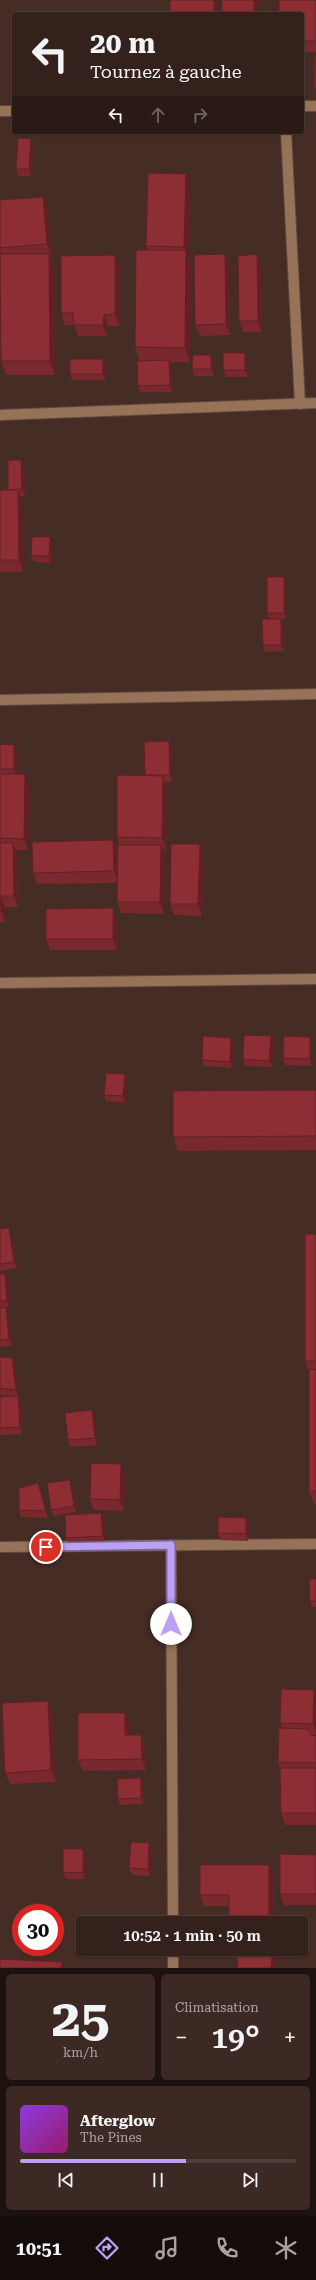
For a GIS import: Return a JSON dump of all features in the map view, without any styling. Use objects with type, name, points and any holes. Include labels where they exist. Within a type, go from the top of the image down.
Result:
[{"type":"street","points":[[304,106],[316,106]]},
{"type":"street","points":[[0,111],[12,111]]},
{"type":"street","points":[[286,134],[300,404]]},
{"type":"street","points":[[0,415],[316,403]]},
{"type":"street","points":[[0,700],[316,694]]},
{"type":"street","points":[[0,982],[316,979]]},
{"type":"street","points":[[0,1547],[316,1544]]},
{"type":"street","points":[[171,1545],[173,1916]]},
{"type":"street","points":[[173,1956],[173,1968]]},
{"type":"building","points":[[170,0],[214,0],[214,12],[170,12]]},
{"type":"building","points":[[222,0],[254,0],[254,12],[222,12]]},
{"type":"building","points":[[279,0],[316,0],[316,41],[304,41],[304,12],[279,12]]},
{"type":"building","points":[[315,55],[316,88],[314,88]]},
{"type":"building","points":[[18,138],[31,139],[29,169],[16,169]]},
{"type":"building","points":[[148,173],[186,174],[184,247],[146,246]]},
{"type":"building","points":[[43,197],[47,244],[0,248],[0,200]]},
{"type":"building","points":[[136,250],[186,250],[185,348],[135,347]]},
{"type":"building","points":[[0,254],[49,254],[50,361],[1,361]]},
{"type":"building","points":[[225,254],[226,324],[195,325],[194,255]]},
{"type":"building","points":[[257,254],[258,321],[239,321],[238,256]]},
{"type":"building","points":[[115,255],[115,314],[104,315],[103,325],[74,325],[73,313],[61,313],[61,256]]},
{"type":"building","points":[[223,353],[245,353],[245,370],[223,370]]},
{"type":"building","points":[[193,355],[211,355],[211,369],[192,369]]},
{"type":"building","points":[[70,359],[103,359],[103,374],[70,374]]},
{"type":"building","points":[[169,360],[170,385],[138,386],[137,361]]},
{"type":"building","points":[[8,460],[21,460],[22,489],[8,490]]},
{"type":"building","points":[[0,490],[18,490],[19,560],[0,560]]},
{"type":"building","points":[[32,537],[50,537],[49,556],[31,556]]},
{"type":"building","points":[[267,577],[284,577],[284,613],[267,613]]},
{"type":"building","points":[[262,619],[281,619],[281,645],[263,645]]},
{"type":"building","points":[[169,741],[170,775],[145,775],[144,742]]},
{"type":"building","points":[[0,744],[14,745],[14,769],[0,769]]},
{"type":"building","points":[[0,774],[25,774],[24,839],[0,838]]},
{"type":"building","points":[[117,775],[163,776],[162,838],[117,837]]},
{"type":"building","points":[[113,840],[114,871],[33,873],[32,842]]},
{"type":"building","points":[[0,843],[13,843],[14,896],[1,896],[1,911],[0,911]]},
{"type":"building","points":[[171,844],[200,844],[198,904],[170,904]]},
{"type":"building","points":[[118,845],[161,845],[160,902],[117,902]]},
{"type":"building","points":[[113,908],[113,939],[46,939],[46,909]]},
{"type":"building","points":[[244,1035],[271,1036],[269,1061],[243,1059]]},
{"type":"building","points":[[203,1036],[231,1038],[230,1062],[202,1060]]},
{"type":"building","points":[[284,1036],[310,1037],[310,1059],[283,1058]]},
{"type":"building","points":[[106,1073],[125,1074],[123,1096],[104,1095]]},
{"type":"building","points":[[316,1090],[316,1136],[173,1137],[173,1091]]},
{"type":"building","points":[[9,1228],[14,1262],[0,1264],[0,1229]]},
{"type":"building","points":[[305,1234],[316,1234],[316,1361],[305,1361]]},
{"type":"building","points":[[0,1274],[5,1274],[7,1300],[0,1301]]},
{"type":"building","points":[[6,1307],[9,1339],[0,1340],[0,1308]]},
{"type":"building","points":[[0,1357],[12,1358],[16,1390],[0,1388]]},
{"type":"building","points":[[309,1369],[316,1370],[316,1491],[309,1491]]},
{"type":"building","points":[[18,1396],[20,1427],[0,1428],[0,1397]]},
{"type":"building","points":[[92,1410],[95,1438],[68,1440],[65,1413]]},
{"type":"building","points":[[91,1463],[121,1464],[120,1500],[90,1499]]},
{"type":"building","points":[[70,1480],[74,1506],[51,1510],[47,1483]]},
{"type":"building","points":[[38,1483],[46,1511],[19,1510],[19,1488]]},
{"type":"building","points":[[101,1513],[103,1536],[66,1538],[65,1515]]},
{"type":"building","points":[[218,1517],[246,1518],[246,1534],[218,1533]]},
{"type":"building","points":[[309,1579],[316,1579],[316,1601],[310,1601]]},
{"type":"building","points":[[281,1689],[314,1690],[313,1724],[280,1723]]},
{"type":"building","points":[[48,1701],[51,1770],[5,1773],[2,1703]]},
{"type":"building","points":[[78,1713],[125,1713],[125,1735],[141,1735],[142,1759],[78,1760]]},
{"type":"building","points":[[279,1728],[308,1729],[311,1735],[316,1736],[316,1763],[278,1762]]},
{"type":"building","points":[[280,1768],[316,1768],[316,1813],[281,1813]]},
{"type":"building","points":[[141,1778],[141,1798],[118,1799],[117,1779]]},
{"type":"building","points":[[131,1842],[149,1843],[148,1869],[129,1868]]},
{"type":"building","points":[[63,1849],[83,1849],[83,1872],[63,1873]]},
{"type":"building","points":[[280,1854],[316,1855],[316,1894],[280,1894]]},
{"type":"building","points":[[200,1865],[269,1865],[269,1916],[229,1916],[229,1895],[200,1895]]},
{"type":"building","points":[[238,1956],[272,1956],[271,1968],[237,1968]]},
{"type":"building","points":[[0,1959],[62,1962],[61,1968],[0,1968]]},
{"type":"route","points":[[46,1547],[171,1545],[171,1624]]}]
